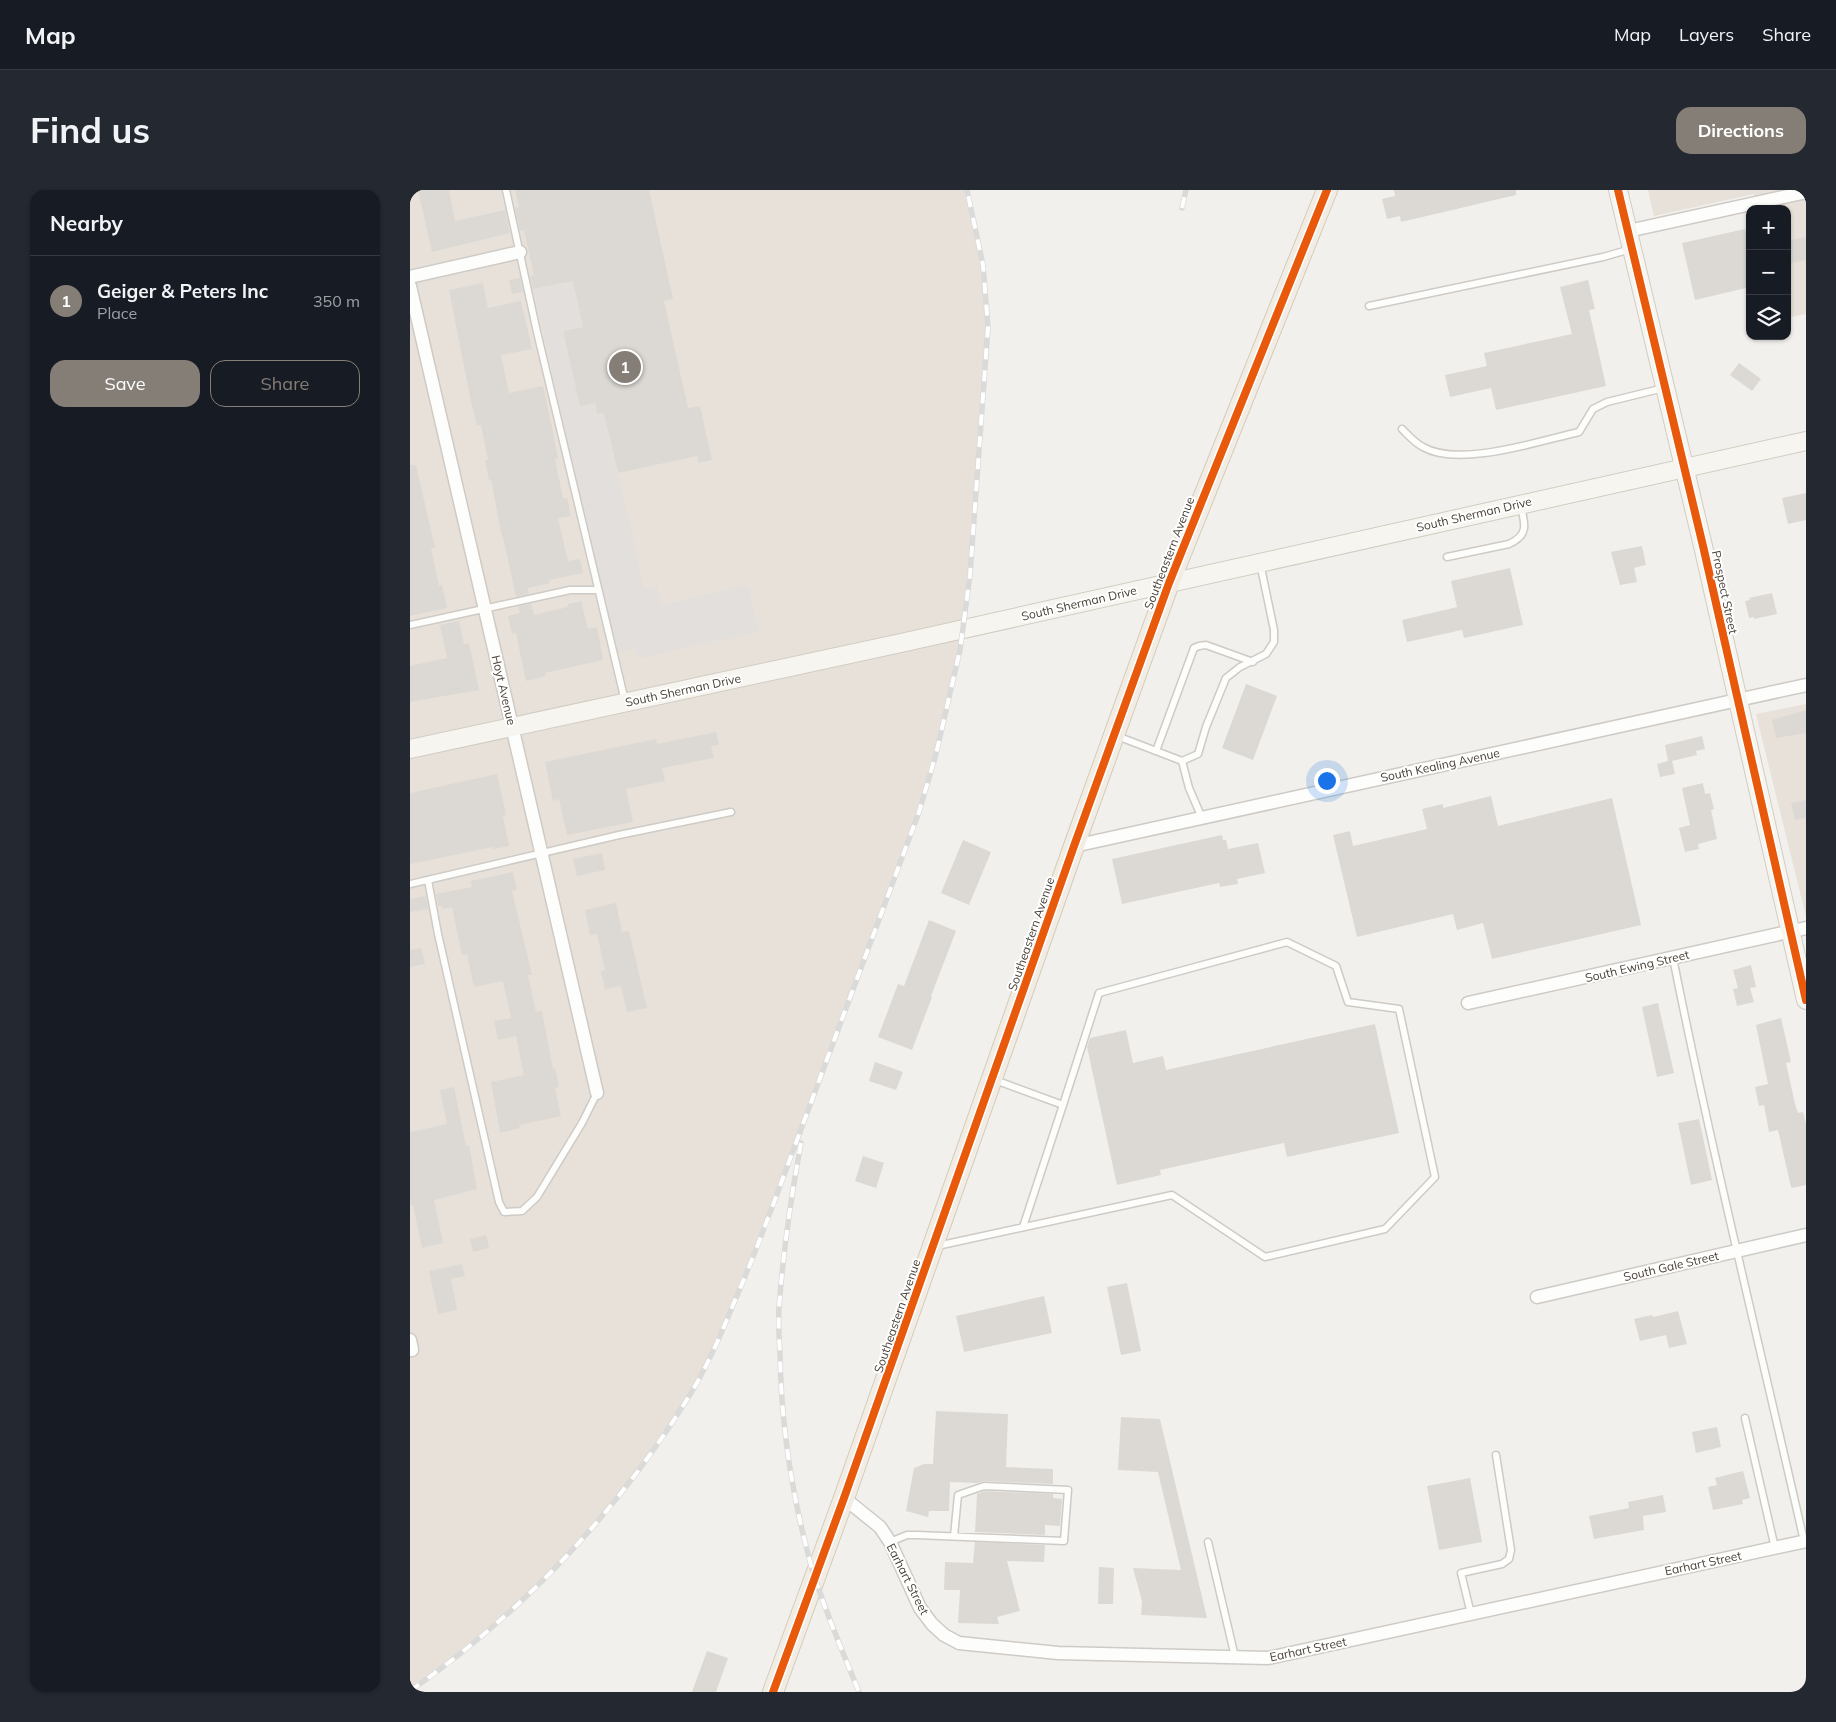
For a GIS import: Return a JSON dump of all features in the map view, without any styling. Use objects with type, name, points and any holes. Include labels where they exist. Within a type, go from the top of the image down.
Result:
[{"type":"main road","name":"Southeastern Avenue","points":[[772,1692],[844,1498],[1113,734],[1169,583],[1327,190]]},
{"type":"main road","name":"Prospect Street","points":[[1618,190],[1737,700],[1798,930],[1806,1000]]},
{"type":"main road","name":"South Sherman Drive","points":[[410,750],[1806,441]]},
{"type":"street","points":[[1628,231],[1806,192]]},
{"type":"street","points":[[410,277],[520,252]]},
{"type":"street","name":"Hoyt Avenue","points":[[410,286],[597,1093]]},
{"type":"street","name":"South Kealing Avenue","points":[[1074,846],[1806,685]]},
{"type":"street","name":"South Ewing Street","points":[[1468,1003],[1798,930]]},
{"type":"street","name":"South Gale Street","points":[[1537,1297],[1806,1235]]},
{"type":"street","name":"Earhart Street","points":[[844,1498],[880,1526],[890,1542],[920,1608],[932,1624],[951,1640],[985,1646],[1058,1653],[1268,1658],[1805,1541]]},
{"type":"lane","points":[[506,190],[537,332],[625,702]]},
{"type":"lane","points":[[1369,306],[1603,257],[1632,248]]},
{"type":"lane","points":[[1402,429],[1423,447],[1450,455],[1485,454],[1579,432],[1593,409],[1607,402],[1665,388]]},
{"type":"lane","points":[[1447,557],[1509,544],[1518,540],[1524,532],[1525,523],[1520,504]]},
{"type":"lane","points":[[1113,734],[1182,761],[1198,754],[1206,727],[1226,678],[1240,667],[1266,654],[1274,642],[1274,630],[1260,562]]},
{"type":"lane","points":[[410,625],[570,590],[598,590]]},
{"type":"lane","points":[[1156,751],[1194,648],[1206,645],[1253,662]]},
{"type":"lane","points":[[1182,761],[1189,788],[1202,818]]},
{"type":"lane","points":[[410,884],[731,812]]},
{"type":"lane","points":[[428,880],[438,934],[488,1154],[499,1202],[504,1212],[522,1212],[537,1197],[582,1123],[597,1093]]},
{"type":"lane","points":[[933,1246],[1023,1227],[1172,1195],[1264,1257],[1385,1229],[1435,1177],[1398,1009],[1348,1002],[1336,966],[1287,942],[1099,993],[1023,1227]]},
{"type":"lane","points":[[1673,958],[1699,1086],[1805,1541]]},
{"type":"lane","points":[[992,1079],[1063,1105]]},
{"type":"lane","points":[[1745,1418],[1775,1548]]},
{"type":"lane","points":[[1471,1614],[1461,1573],[1502,1564],[1509,1559],[1511,1550],[1496,1455]]},
{"type":"lane","points":[[890,1542],[907,1535],[1064,1541],[1068,1490],[984,1486],[969,1490],[958,1495],[954,1536]]},
{"type":"lane","points":[[1208,1542],[1235,1657]]},
{"type":"shaded area","points":[[410,190],[967,190],[983,265],[988,327],[974,528],[963,635],[936,754],[919,812],[752,1260],[718,1341],[689,1397],[666,1433],[585,1537],[522,1602],[469,1648],[410,1691]]},
{"type":"shaded area","points":[[1648,190],[1806,190],[1806,314],[1791,317],[1791,205],[1756,205],[1754,194],[1654,216]]},
{"type":"shaded area","points":[[573,281],[583,327],[563,331],[580,405],[595,403],[597,414],[604,413],[644,589],[657,586],[662,605],[748,585],[759,631],[637,659],[635,648],[616,653],[534,290]]},
{"type":"shaded area","points":[[1806,704],[1806,917],[1756,714]]},
{"type":"building","points":[[418,190],[449,190],[455,221],[505,210],[510,233],[432,252]]},
{"type":"building","points":[[515,190],[649,190],[673,299],[664,301],[688,408],[700,406],[712,460],[699,463],[697,456],[618,473],[604,413],[597,414],[595,403],[580,406],[563,331],[583,327],[573,281],[533,289],[530,276],[534,275],[524,230],[520,231],[515,208],[519,207]]},
{"type":"building","points":[[1394,190],[1516,190],[1516,195],[1401,222],[1400,216],[1387,219],[1382,199],[1395,196]]},
{"type":"building","points":[[1745,229],[1746,288],[1695,300],[1682,243]]},
{"type":"building","points":[[1806,237],[1806,260],[1791,263],[1791,240]]},
{"type":"building","points":[[520,278],[523,292],[512,294],[509,280]]},
{"type":"building","points":[[1588,280],[1595,309],[1589,310],[1606,386],[1496,410],[1491,388],[1450,397],[1445,375],[1487,366],[1484,353],[1572,334],[1560,287]]},
{"type":"building","points":[[483,283],[488,308],[521,301],[532,349],[501,355],[509,393],[543,386],[558,459],[555,459],[563,498],[567,498],[571,516],[558,518],[568,561],[580,559],[583,573],[549,580],[550,583],[528,588],[529,594],[516,597],[491,480],[489,480],[485,460],[488,460],[481,425],[477,426],[470,397],[449,290]]},
{"type":"building","points":[[1739,363],[1761,379],[1752,391],[1730,375]]},
{"type":"building","points":[[410,465],[416,465],[435,548],[431,548],[439,586],[442,585],[447,608],[410,616]]},
{"type":"building","points":[[1806,493],[1806,520],[1788,524],[1782,498]]},
{"type":"building","points":[[1642,546],[1646,565],[1634,568],[1637,582],[1620,585],[1611,552]]},
{"type":"building","points":[[1510,568],[1523,625],[1464,638],[1462,630],[1407,642],[1402,620],[1457,607],[1451,581]]},
{"type":"building","points":[[1772,593],[1777,614],[1754,619],[1754,617],[1749,618],[1745,601],[1750,600],[1749,598]]},
{"type":"building","points":[[581,601],[588,629],[597,627],[603,660],[545,673],[546,676],[526,681],[516,633],[512,634],[508,616],[520,613],[518,606],[531,604],[534,615],[568,607],[568,604]]},
{"type":"building","points":[[459,621],[464,644],[469,643],[479,690],[410,702],[410,666],[447,658],[440,625]]},
{"type":"building","points":[[1246,684],[1277,696],[1253,760],[1222,748]]},
{"type":"building","points":[[1806,710],[1806,733],[1776,738],[1772,720]]},
{"type":"building","points":[[716,732],[719,745],[711,746],[714,758],[662,768],[665,781],[626,789],[633,822],[567,835],[559,799],[553,801],[545,762],[656,739],[657,744]]},
{"type":"building","points":[[1702,736],[1705,749],[1696,751],[1697,755],[1672,761],[1675,774],[1660,777],[1657,764],[1668,761],[1665,745]]},
{"type":"building","points":[[497,774],[506,815],[503,816],[509,846],[493,849],[493,847],[410,864],[410,793]]},
{"type":"building","points":[[1703,783],[1705,794],[1710,793],[1714,809],[1711,810],[1717,839],[1698,844],[1699,849],[1685,852],[1679,828],[1690,825],[1682,788]]},
{"type":"building","points":[[1491,796],[1498,826],[1612,798],[1641,925],[1492,959],[1483,923],[1457,930],[1453,914],[1357,937],[1333,835],[1350,831],[1353,846],[1427,829],[1422,809],[1443,804],[1443,808]]},
{"type":"building","points":[[1806,800],[1806,818],[1795,820],[1791,803]]},
{"type":"building","points":[[1222,835],[1223,840],[1226,840],[1228,849],[1258,843],[1265,873],[1237,879],[1238,884],[1220,887],[1219,883],[1122,904],[1112,859]]},
{"type":"building","points":[[963,840],[991,852],[969,905],[941,893]]},
{"type":"building","points":[[602,853],[605,870],[577,876],[573,859]]},
{"type":"building","points":[[513,872],[517,890],[512,891],[532,975],[528,975],[536,1012],[542,1011],[553,1069],[555,1068],[559,1087],[555,1088],[561,1116],[519,1125],[520,1128],[500,1133],[491,1082],[524,1075],[516,1036],[498,1040],[494,1021],[511,1018],[503,981],[474,987],[467,954],[462,955],[452,907],[443,909],[442,906],[438,906],[436,894],[472,887],[471,881]]},
{"type":"building","points":[[426,896],[428,909],[410,912],[410,899]]},
{"type":"building","points":[[616,903],[622,932],[629,931],[647,1008],[627,1012],[621,986],[605,989],[601,971],[605,970],[597,934],[590,935],[585,910]]},
{"type":"building","points":[[929,920],[956,931],[912,1050],[878,1037],[898,984],[904,986]]},
{"type":"building","points":[[421,948],[425,964],[410,967],[410,950]]},
{"type":"building","points":[[1751,965],[1756,987],[1750,988],[1754,1002],[1737,1006],[1733,989],[1738,988],[1733,970]]},
{"type":"building","points":[[1658,1003],[1674,1073],[1657,1077],[1642,1007]]},
{"type":"building","points":[[1781,1018],[1791,1062],[1786,1063],[1795,1104],[1798,1113],[1803,1112],[1806,1124],[1806,1185],[1792,1188],[1778,1130],[1769,1132],[1764,1105],[1759,1106],[1755,1087],[1768,1084],[1756,1025]]},
{"type":"building","points":[[1375,1024],[1399,1133],[1287,1157],[1284,1143],[1160,1170],[1161,1175],[1117,1185],[1087,1047],[1090,1038],[1126,1030],[1133,1063],[1163,1056],[1166,1070]]},
{"type":"building","points":[[875,1062],[903,1072],[896,1090],[869,1081]]},
{"type":"building","points":[[454,1087],[466,1146],[469,1145],[477,1189],[434,1200],[443,1243],[422,1248],[410,1198],[410,1132],[447,1124],[440,1090]]},
{"type":"building","points":[[1699,1119],[1712,1180],[1691,1185],[1678,1123]]},
{"type":"building","points":[[863,1156],[884,1163],[876,1188],[855,1181]]},
{"type":"building","points":[[486,1235],[489,1248],[473,1252],[470,1239]]},
{"type":"building","points":[[462,1264],[465,1276],[451,1279],[457,1310],[438,1314],[429,1271]]},
{"type":"building","points":[[1127,1283],[1141,1351],[1121,1355],[1107,1287]]},
{"type":"building","points":[[1044,1296],[1052,1333],[964,1352],[956,1316]]},
{"type":"building","points":[[1678,1311],[1687,1344],[1669,1348],[1666,1335],[1640,1341],[1634,1319]]},
{"type":"building","points":[[936,1411],[1008,1414],[1006,1467],[1053,1469],[1053,1484],[984,1481],[977,1483],[950,1482],[949,1511],[929,1511],[928,1517],[906,1511],[914,1468],[924,1464],[933,1464]]},
{"type":"building","points":[[1121,1417],[1160,1419],[1207,1618],[1141,1615],[1142,1601],[1133,1568],[1181,1570],[1158,1472],[1118,1470]]},
{"type":"building","points":[[1717,1427],[1721,1447],[1696,1453],[1692,1432]]},
{"type":"building","points":[[1743,1471],[1750,1498],[1742,1500],[1743,1504],[1713,1510],[1708,1487],[1717,1485],[1715,1478]]},
{"type":"building","points":[[1470,1478],[1482,1542],[1439,1550],[1427,1486]]},
{"type":"building","points":[[985,1491],[1053,1494],[1053,1498],[1062,1499],[1060,1526],[1045,1525],[1045,1535],[975,1532],[977,1494]]},
{"type":"building","points":[[1663,1495],[1666,1512],[1643,1516],[1644,1530],[1594,1539],[1589,1516],[1629,1508],[1628,1502]]},
{"type":"building","points":[[975,1542],[1045,1545],[1044,1562],[1007,1561],[1020,1611],[997,1617],[999,1624],[958,1623],[960,1590],[944,1590],[945,1562],[973,1563]]},
{"type":"building","points":[[1099,1567],[1114,1568],[1113,1604],[1098,1604]]},
{"type":"building","points":[[707,1651],[728,1658],[716,1692],[692,1692]]},
{"type":"railway","points":[[410,1691],[491,1628],[564,1559],[630,1482],[660,1441],[695,1387],[718,1341],[756,1251],[919,812],[936,754],[960,650],[970,575],[988,327],[983,265],[967,190]]},
{"type":"railway","points":[[1182,208],[1186,190]]},
{"type":"railway","points":[[801,1143],[788,1225],[779,1308],[785,1434],[798,1513],[811,1565],[827,1613],[859,1692]]},
{"type":"cycle path","points":[[773,1692],[844,1498],[1169,583],[1327,190]]},
{"type":"cycle path","points":[[1618,190],[1703,546],[1806,1000]]},
{"type":"place","name":"Geiger & Peters Inc","points":[[625,367]]}]
